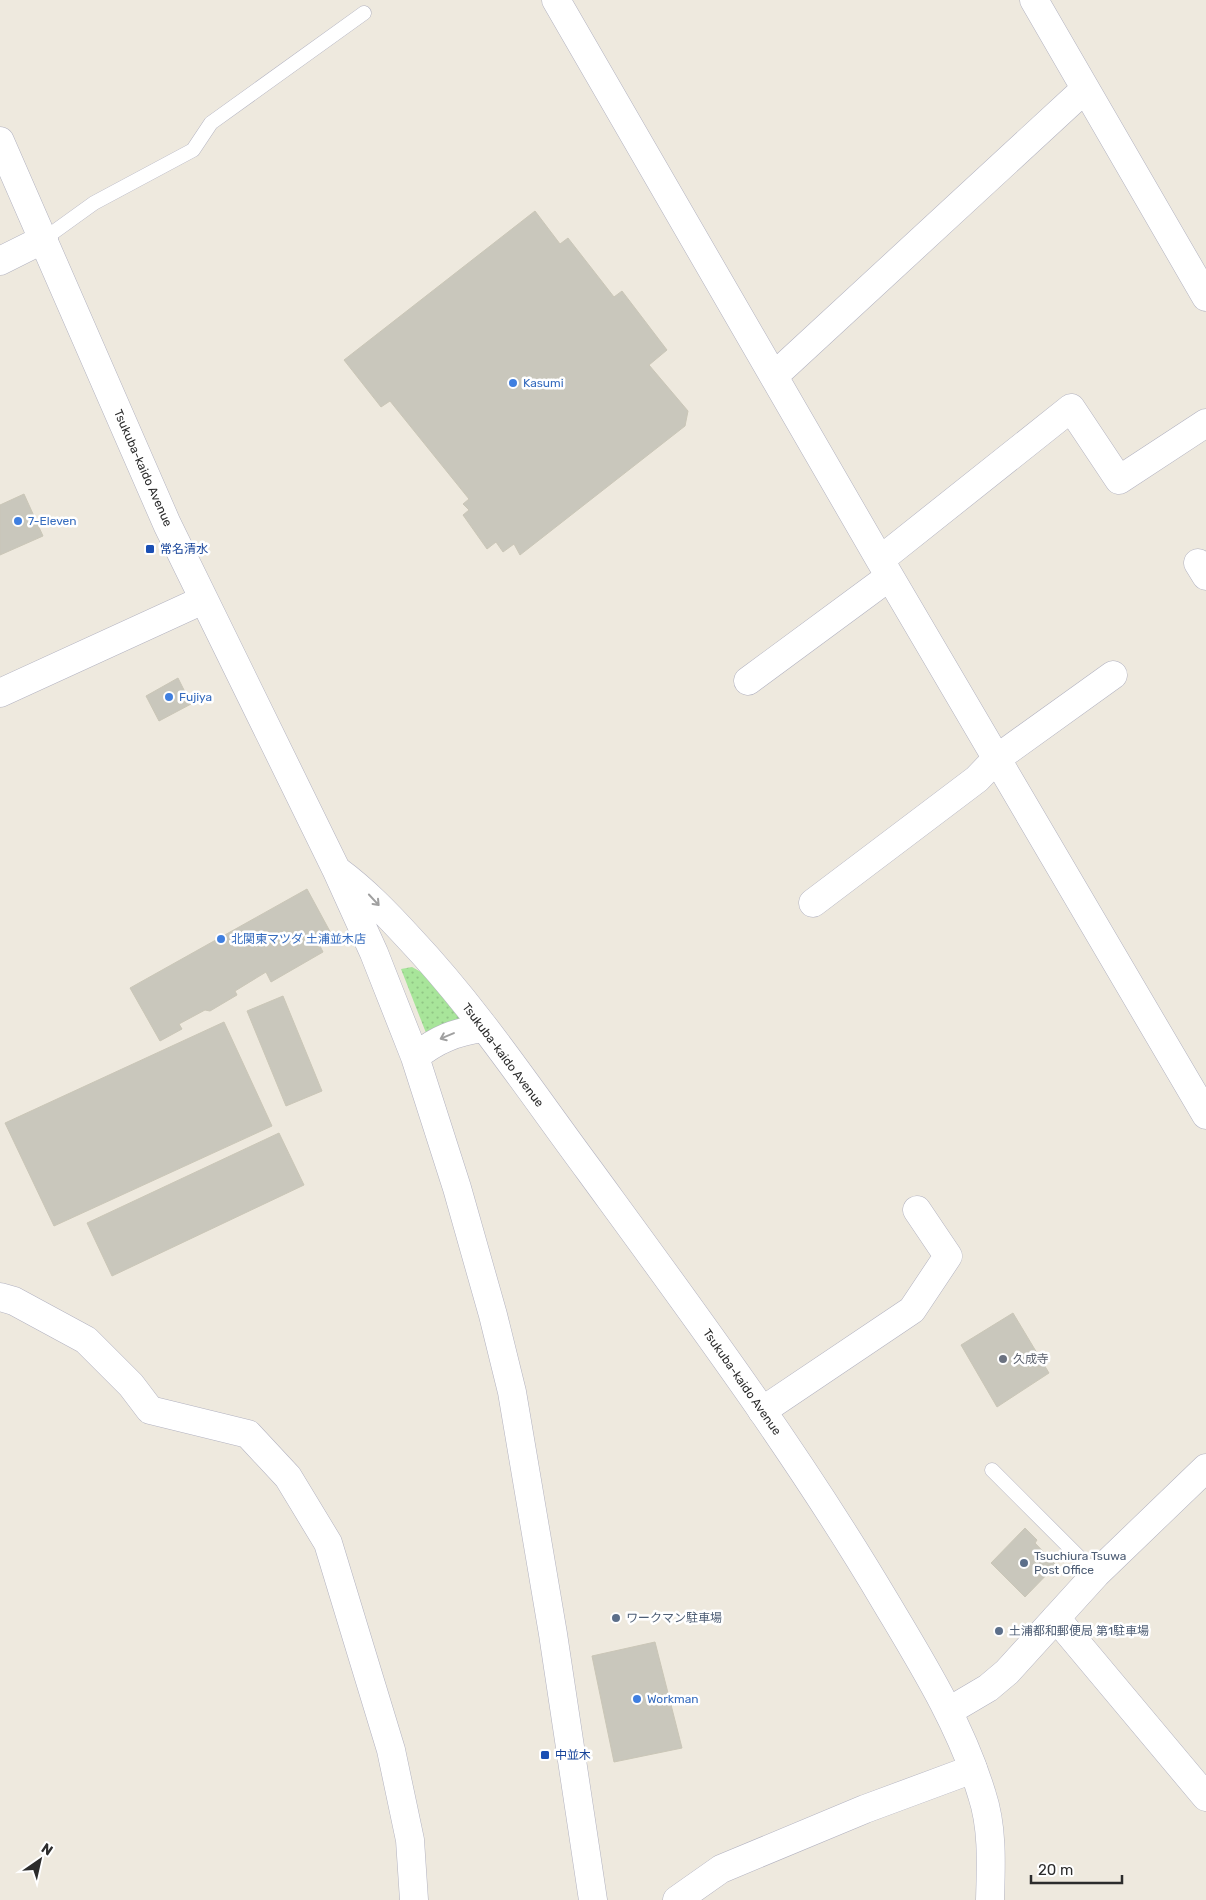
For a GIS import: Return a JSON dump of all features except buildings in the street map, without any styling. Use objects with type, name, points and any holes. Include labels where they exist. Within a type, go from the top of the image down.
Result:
[{"type":"street","points":[[556,0],[996,759],[1206,1115]]},
{"type":"street","points":[[1034,0],[1206,297]]},
{"type":"street","points":[[774,376],[1085,89]]},
{"type":"street","name":"Tsukuba-kaido Avenue","points":[[0,141],[168,524],[203,600],[336,869],[374,953],[416,1057],[462,1206],[493,1315],[512,1392],[551,1625],[593,1900]]},
{"type":"street","points":[[0,261],[44,238]]},
{"type":"street","points":[[748,681],[885,568],[1071,408],[1119,480],[1206,423]]},
{"type":"street","points":[[0,693],[203,600]]},
{"type":"street","points":[[813,903],[976,779],[996,759],[1113,675]]},
{"type":"street","name":"Tsukuba-kaido Avenue","points":[[336,869],[365,891],[447,979],[674,1285],[852,1545],[949,1711],[973,1769],[984,1798],[991,1850],[990,1900]]},
{"type":"street","points":[[374,953],[406,948],[423,953]]},
{"type":"street","points":[[416,1057],[428,1047],[450,1034],[484,1028]]},
{"type":"street","points":[[762,1411],[912,1310],[948,1256],[917,1210]]},
{"type":"street","points":[[0,1297],[14,1301],[86,1340],[131,1385],[150,1410],[248,1434],[288,1478],[328,1543],[391,1750],[410,1840],[414,1900]]},
{"type":"street","points":[[949,1711],[988,1688],[1007,1672],[1096,1574],[1206,1468]]},
{"type":"street","points":[[1056,1618],[1206,1797]]},
{"type":"street","points":[[677,1900],[721,1869],[865,1809],[973,1769]]},
{"type":"lane","points":[[44,238],[94,204],[193,150],[210,122],[364,13]]},
{"type":"lane","points":[[992,1470],[1096,1574]]},
{"type":"green space","points":[[412,967],[421,972],[465,1020],[428,1038],[401,969]]},
{"type":"place","name":"Kasumi","points":[[513,383]]},
{"type":"place","name":"7-Eleven","points":[[18,521]]},
{"type":"place","name":"常名清水","points":[[150,549]]},
{"type":"place","name":"Fujiya","points":[[169,697]]},
{"type":"place","name":"北関東マツダ 土浦並木店","points":[[221,939]]},
{"type":"place","name":"久成寺","points":[[1003,1359]]},
{"type":"place","name":"Tsuchiura Tsuwa Post Office","points":[[1024,1563]]},
{"type":"place","name":"ワークマン駐車場","points":[[616,1618]]},
{"type":"place","name":"土浦都和郵便局 第1駐車場","points":[[999,1631]]},
{"type":"place","name":"Workman","points":[[637,1699]]},
{"type":"place","name":"中並木","points":[[545,1755]]}]
